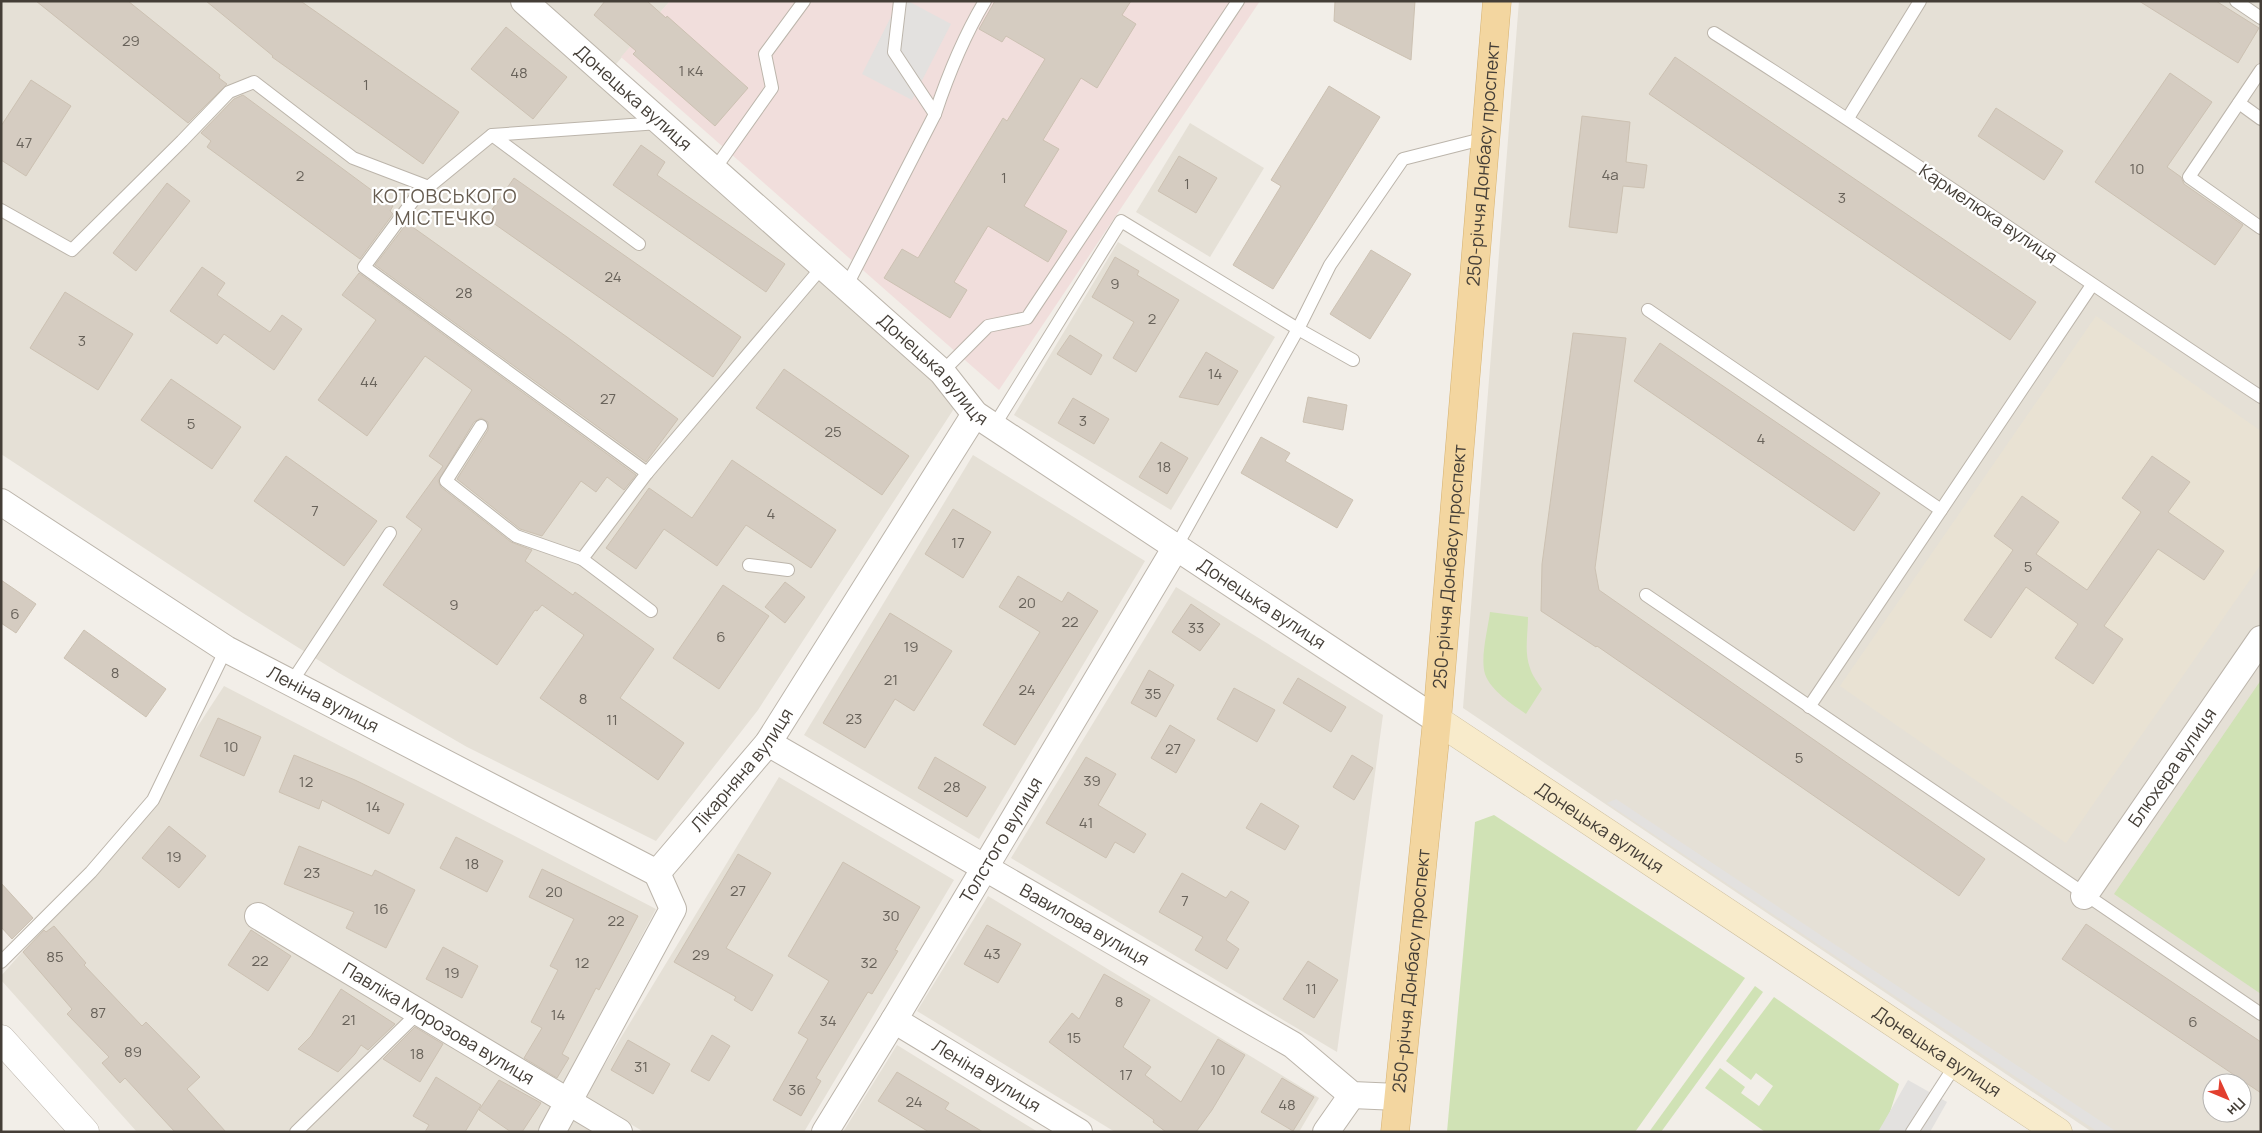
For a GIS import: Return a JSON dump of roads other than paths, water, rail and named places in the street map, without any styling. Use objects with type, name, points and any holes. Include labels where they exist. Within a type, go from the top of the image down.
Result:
[{"type":"main road","name":"250-річчя Донбасу проспект","points":[[1395,1132],[1437,720],[1497,1]]},
{"type":"main road","name":"Донецька вулиця","points":[[1437,720],[2058,1132]]},
{"type":"street","name":"Донецька вулиця","points":[[524,1],[942,372],[985,420],[1437,720]]},
{"type":"street","name":"Лікарняна вулиця","points":[[657,873],[768,743],[985,420]]},
{"type":"street","name":"Леніна вулиця","points":[[1,502],[226,649],[657,873]]},
{"type":"street","name":"Толстого вулиця","points":[[825,1132],[894,1020],[1176,547]]},
{"type":"street","name":"Блюхера вулиця","points":[[2084,896],[2261,639]]},
{"type":"street","name":"Вавилова вулиця","points":[[768,743],[1293,1046],[1352,1095]]},
{"type":"street","points":[[552,1132],[673,909],[657,873]]},
{"type":"street","name":"Павліка Морозова вулиця","points":[[258,916],[618,1132]]},
{"type":"street","name":"Леніна вулиця","points":[[894,1020],[1079,1132]]},
{"type":"street","points":[[1,1039],[85,1132]]},
{"type":"street","points":[[1326,1132],[1352,1095],[1398,1097]]},
{"type":"lane","points":[[714,170],[772,88],[765,54],[804,1]]},
{"type":"lane","points":[[900,1],[894,52],[935,114]]},
{"type":"lane","points":[[846,287],[935,114],[945,82],[985,1]]},
{"type":"lane","points":[[942,372],[988,326],[1027,318],[1238,1]]},
{"type":"lane","points":[[1848,118],[1920,1]]},
{"type":"lane","points":[[2236,1],[2261,18]]},
{"type":"lane","name":"Кармелюка вулиця","points":[[1714,33],[1848,118],[2092,286],[2261,397]]},
{"type":"lane","points":[[2261,70],[2189,177],[2261,228]]},
{"type":"lane","points":[[1,210],[72,250],[182,142],[229,92],[254,82],[353,158],[428,187]]},
{"type":"lane","points":[[2239,103],[2261,119]]},
{"type":"lane","points":[[647,473],[364,267],[415,198],[492,135],[661,123]]},
{"type":"lane","points":[[492,135],[639,244]]},
{"type":"lane","points":[[1176,547],[1298,329],[1330,265],[1403,159],[1486,138]]},
{"type":"lane","points":[[985,420],[1121,221],[1298,329],[1353,360]]},
{"type":"lane","points":[[582,559],[647,473],[823,266]]},
{"type":"lane","points":[[1809,707],[2092,286]]},
{"type":"lane","points":[[1648,310],[1941,510]]},
{"type":"lane","points":[[481,426],[446,481],[516,536],[582,559],[651,611]]},
{"type":"lane","points":[[291,682],[390,533]]},
{"type":"lane","points":[[749,565],[788,570]]},
{"type":"lane","points":[[1646,594],[2084,896],[2261,1014]]},
{"type":"lane","points":[[1,962],[92,872],[153,800],[226,649]]},
{"type":"lane","points":[[296,1132],[419,1012]]},
{"type":"lane","points":[[1912,1132],[1956,1064]]},
{"type":"district","name":"КОТОВСЬКОГО МІСТЕЧКО","points":[[445,207]]}]
